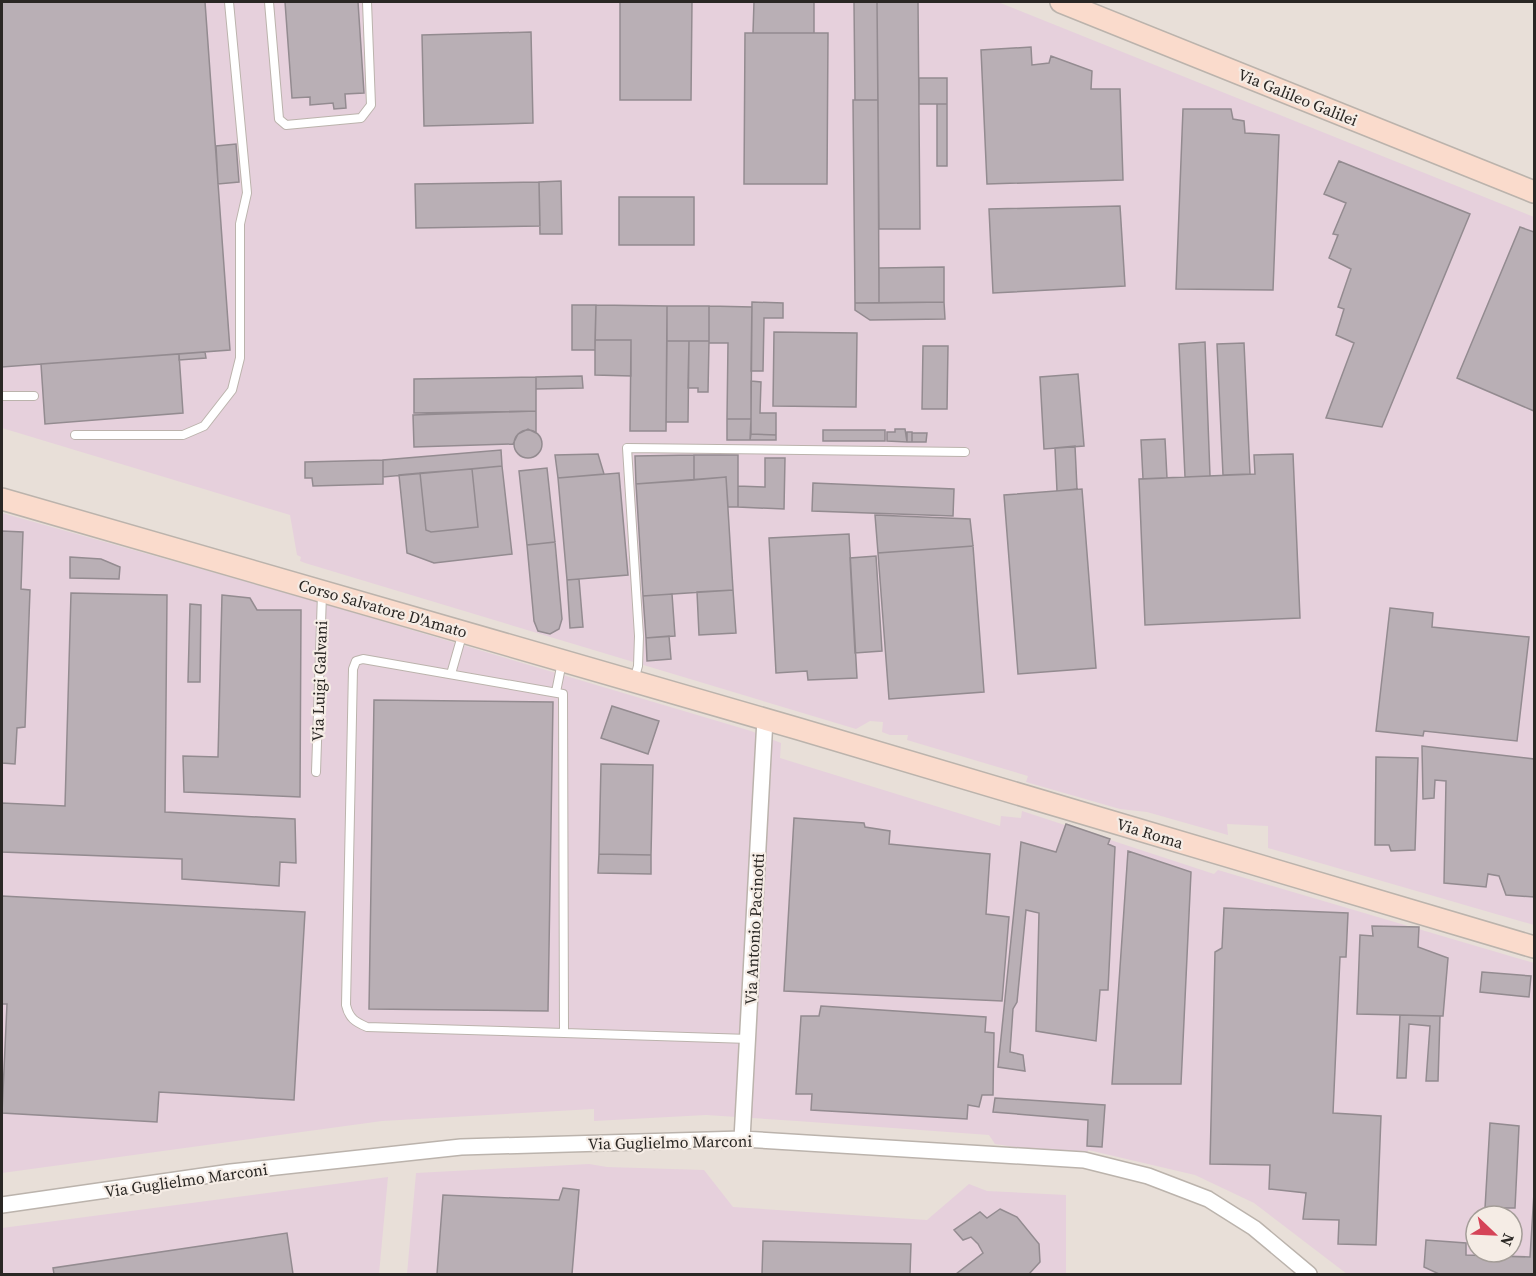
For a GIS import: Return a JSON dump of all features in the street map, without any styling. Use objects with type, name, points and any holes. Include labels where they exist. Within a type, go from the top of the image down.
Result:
[{"type":"street","name":"Via Galileo Galilei","points":[[1061,2],[1534,192]]},
{"type":"street","name":"Corso Salvatore D'Amato","points":[[2,499],[765,719]]},
{"type":"street","name":"Via Roma","points":[[765,719],[1534,947]]},
{"type":"street","name":"Via Antonio Pacinotti","points":[[742,1139],[765,719]]},
{"type":"street","name":"Via Guglielmo Marconi","points":[[2,1205],[231,1172],[461,1147],[742,1139],[1084,1160],[1149,1176],[1208,1199],[1254,1228],[1309,1275]]},
{"type":"lane","points":[[75,435],[183,435],[204,426],[232,390],[240,358],[240,224],[247,193],[229,2]]},
{"type":"lane","points":[[269,2],[279,119],[286,125],[361,118],[372,105],[367,2]]},
{"type":"lane","points":[[2,396],[34,396]]},
{"type":"lane","points":[[634,681],[638,666],[639,636],[627,448],[965,452]]},
{"type":"lane","name":"Via Luigi Galvani","points":[[316,772],[322,590]]},
{"type":"lane","points":[[451,674],[463,631]]},
{"type":"lane","points":[[564,1034],[563,693],[363,659],[356,661],[353,669],[346,1005],[349,1016],[356,1023],[367,1027],[564,1034],[749,1039]]},
{"type":"lane","points":[[556,692],[563,660]]},
{"type":"shaded area","points":[[2,2],[998,2],[1534,217],[1534,925],[1268,848],[1268,826],[1227,824],[1228,835],[1147,812],[1120,809],[1026,782],[1028,776],[907,740],[908,735],[890,735],[882,732],[883,722],[870,721],[856,729],[305,563],[300,561],[301,557],[297,555],[290,515],[2,428]]},
{"type":"shaded area","points":[[2,513],[304,598],[751,731],[781,743],[780,758],[1000,826],[1001,816],[1021,818],[1022,811],[1214,874],[1218,870],[1534,963],[1534,1274],[1347,1274],[1254,1203],[1195,1175],[1088,1150],[1087,1158],[995,1144],[989,1135],[706,1115],[594,1121],[594,1109],[382,1121],[2,1173]]},
{"type":"shaded area","points":[[589,1164],[607,1167],[704,1170],[733,1207],[927,1220],[969,1184],[987,1191],[1066,1195],[1066,1274],[407,1274],[416,1173]]},
{"type":"shaded area","points":[[388,1177],[379,1274],[2,1274],[2,1228]]},
{"type":"building","points":[[2,2],[205,2],[230,350],[2,367]]},
{"type":"building","points":[[285,2],[358,2],[364,93],[345,94],[346,108],[334,109],[333,103],[310,105],[310,97],[292,98]]},
{"type":"building","points":[[620,2],[692,2],[691,100],[620,100]]},
{"type":"building","points":[[754,2],[814,2],[814,33],[753,33]]},
{"type":"building","points":[[854,2],[877,2],[878,100],[855,100]]},
{"type":"building","points":[[877,2],[918,2],[920,229],[879,229]]},
{"type":"building","points":[[531,32],[533,123],[424,126],[422,35]]},
{"type":"building","points":[[745,33],[828,33],[827,184],[744,184]]},
{"type":"building","points":[[1031,47],[1032,65],[1049,63],[1051,56],[1092,71],[1091,89],[1120,89],[1123,180],[987,184],[981,50]]},
{"type":"building","points":[[919,78],[947,78],[947,104],[919,104]]},
{"type":"building","points":[[853,100],[878,100],[879,303],[855,303]]},
{"type":"building","points":[[937,104],[947,104],[947,166],[937,166]]},
{"type":"building","points":[[1183,109],[1231,109],[1233,119],[1244,121],[1245,133],[1279,135],[1273,290],[1176,289]]},
{"type":"building","points":[[236,144],[239,182],[218,184],[216,146]]},
{"type":"building","points":[[1339,161],[1470,214],[1382,427],[1326,418],[1354,343],[1336,335],[1344,309],[1338,307],[1351,269],[1329,258],[1338,235],[1333,234],[1346,203],[1324,194]]},
{"type":"building","points":[[561,181],[562,234],[540,234],[539,182]]},
{"type":"building","points":[[539,182],[540,226],[416,228],[415,184]]},
{"type":"building","points":[[619,197],[694,197],[694,245],[619,245]]},
{"type":"building","points":[[1120,206],[1125,286],[993,293],[989,209]]},
{"type":"building","points":[[1520,227],[1534,232],[1534,411],[1457,378]]},
{"type":"building","points":[[944,267],[944,302],[879,303],[879,268]]},
{"type":"building","points":[[752,302],[783,303],[783,318],[764,318],[763,371],[751,371]]},
{"type":"building","points":[[944,302],[945,319],[870,320],[855,310],[855,303]]},
{"type":"building","points":[[572,305],[596,305],[595,350],[572,350]]},
{"type":"building","points":[[596,305],[667,306],[666,431],[630,431],[631,340],[595,340]]},
{"type":"building","points":[[667,306],[709,306],[709,341],[667,341]]},
{"type":"building","points":[[709,306],[752,307],[751,419],[727,419],[728,343],[709,343]]},
{"type":"building","points":[[774,332],[857,333],[856,407],[773,406]]},
{"type":"building","points":[[595,340],[631,340],[631,376],[595,375]]},
{"type":"building","points":[[667,341],[689,341],[688,422],[666,422]]},
{"type":"building","points":[[689,341],[709,341],[708,392],[698,392],[698,388],[688,388]]},
{"type":"building","points":[[1205,342],[1210,476],[1185,477],[1179,344]]},
{"type":"building","points":[[1244,343],[1250,474],[1223,475],[1217,344]]},
{"type":"building","points":[[923,346],[948,346],[947,409],[922,409]]},
{"type":"building","points":[[205,352],[206,358],[179,360],[179,354]]},
{"type":"building","points":[[179,354],[183,413],[45,424],[41,364]]},
{"type":"building","points":[[1078,374],[1084,446],[1044,449],[1040,377]]},
{"type":"building","points":[[582,376],[583,388],[536,389],[536,377]]},
{"type":"building","points":[[536,377],[536,411],[414,413],[414,379]]},
{"type":"building","points":[[751,381],[761,382],[760,413],[776,413],[776,435],[751,434]]},
{"type":"building","points":[[536,411],[536,433],[528,429],[518,434],[513,444],[414,447],[413,415]]},
{"type":"building","points":[[727,419],[751,419],[750,440],[727,440]]},
{"type":"building","points":[[895,429],[905,429],[907,442],[887,441],[887,432],[895,432]]},
{"type":"building","points":[[528,430],[538,434],[542,444],[538,454],[528,458],[518,454],[514,444],[518,434]]},
{"type":"building","points":[[823,430],[885,430],[885,441],[823,441]]},
{"type":"building","points":[[907,432],[912,432],[912,442],[907,442]]},
{"type":"building","points":[[912,433],[927,433],[926,442],[912,442]]},
{"type":"building","points":[[751,434],[776,435],[776,440],[750,440]]},
{"type":"building","points":[[1165,439],[1167,478],[1143,479],[1141,440]]},
{"type":"building","points":[[1075,446],[1077,489],[1057,491],[1055,448]]},
{"type":"building","points":[[501,450],[502,466],[383,477],[383,460]]},
{"type":"building","points":[[598,454],[604,474],[558,478],[555,455]]},
{"type":"building","points":[[1293,454],[1300,618],[1145,625],[1139,479],[1255,474],[1254,455]]},
{"type":"building","points":[[694,455],[694,480],[636,484],[635,456]]},
{"type":"building","points":[[694,455],[738,455],[738,507],[728,507],[726,477],[694,480]]},
{"type":"building","points":[[765,458],[785,458],[784,509],[738,507],[738,486],[765,487]]},
{"type":"building","points":[[383,460],[383,484],[313,486],[312,478],[305,478],[305,462]]},
{"type":"building","points":[[502,466],[512,554],[434,563],[407,553],[399,475],[420,473],[426,530],[431,532],[478,527],[472,469]]},
{"type":"building","points":[[547,468],[555,542],[527,545],[519,471]]},
{"type":"building","points":[[472,469],[478,527],[431,532],[426,530],[420,473]]},
{"type":"building","points":[[619,473],[628,575],[567,580],[558,478]]},
{"type":"building","points":[[726,477],[733,590],[643,596],[636,484]]},
{"type":"building","points":[[813,483],[954,489],[953,516],[812,511]]},
{"type":"building","points":[[1082,489],[1096,668],[1018,674],[1004,495]]},
{"type":"building","points":[[875,515],[970,519],[973,546],[878,553]]},
{"type":"building","points":[[2,531],[23,532],[21,589],[30,590],[25,727],[17,728],[15,764],[2,763]]},
{"type":"building","points":[[849,534],[857,678],[808,680],[807,671],[776,673],[769,538]]},
{"type":"building","points":[[555,542],[562,619],[559,629],[550,634],[538,631],[534,621],[527,545]]},
{"type":"building","points":[[973,546],[984,692],[889,699],[878,553]]},
{"type":"building","points":[[876,556],[882,651],[855,653],[850,558]]},
{"type":"building","points":[[70,557],[101,559],[120,567],[119,579],[70,578]]},
{"type":"building","points":[[579,579],[583,627],[570,628],[567,580]]},
{"type":"building","points":[[733,590],[736,633],[699,635],[697,592]]},
{"type":"building","points":[[71,593],[167,595],[165,812],[295,819],[296,863],[280,862],[279,886],[182,879],[182,859],[2,852],[2,803],[65,806]]},
{"type":"building","points":[[672,594],[675,636],[646,638],[643,596]]},
{"type":"building","points":[[222,595],[250,598],[257,610],[301,610],[300,797],[184,792],[183,756],[218,757]]},
{"type":"building","points":[[190,604],[201,605],[200,682],[188,682]]},
{"type":"building","points":[[1390,608],[1433,613],[1432,627],[1529,637],[1517,741],[1424,731],[1423,736],[1376,731]]},
{"type":"building","points":[[669,636],[671,659],[647,661],[646,638]]},
{"type":"building","points":[[374,700],[553,702],[548,1011],[369,1009]]},
{"type":"building","points":[[612,706],[659,721],[648,754],[601,738]]},
{"type":"building","points":[[1422,746],[1534,759],[1534,897],[1506,895],[1499,876],[1488,874],[1486,887],[1444,883],[1446,781],[1435,780],[1434,798],[1423,799]]},
{"type":"building","points":[[1376,757],[1418,758],[1415,850],[1391,851],[1389,845],[1375,845]]},
{"type":"building","points":[[601,764],[653,765],[651,855],[599,854]]},
{"type":"building","points":[[794,818],[864,823],[865,827],[890,831],[889,844],[990,854],[986,914],[1009,917],[1002,1001],[784,991]]},
{"type":"building","points":[[1066,824],[1110,839],[1108,844],[1115,847],[1108,990],[1100,990],[1096,1041],[1036,1031],[1039,913],[1026,910],[1017,1002],[1013,1009],[1010,1052],[1023,1055],[1025,1071],[998,1067],[1021,842],[1056,852]]},
{"type":"building","points":[[1128,851],[1191,872],[1181,1084],[1112,1084]]},
{"type":"building","points":[[599,854],[651,855],[651,874],[598,873]]},
{"type":"building","points":[[2,896],[305,912],[294,1100],[159,1092],[157,1122],[2,1113],[7,1004],[2,1004]]},
{"type":"building","points":[[1224,908],[1348,913],[1346,957],[1340,957],[1333,1113],[1381,1116],[1376,1245],[1338,1244],[1339,1220],[1303,1219],[1306,1193],[1269,1189],[1270,1165],[1210,1164],[1215,952],[1222,948]]},
{"type":"building","points":[[1372,926],[1419,927],[1418,947],[1448,958],[1443,1016],[1357,1014],[1360,935],[1373,936]]},
{"type":"building","points":[[1482,972],[1531,976],[1529,997],[1480,992]]},
{"type":"building","points":[[821,1006],[986,1017],[985,1032],[994,1033],[993,1095],[982,1095],[979,1107],[968,1105],[967,1119],[811,1110],[812,1094],[796,1094],[801,1016],[819,1016]]},
{"type":"building","points":[[1400,1015],[1440,1016],[1438,1081],[1426,1081],[1430,1026],[1409,1024],[1406,1078],[1397,1078]]},
{"type":"building","points":[[995,1098],[1105,1105],[1102,1147],[1087,1146],[1088,1120],[993,1112]]},
{"type":"building","points":[[1490,1123],[1519,1126],[1515,1204],[1485,1204]]},
{"type":"building","points":[[563,1188],[579,1190],[572,1274],[437,1274],[443,1195],[559,1200]]},
{"type":"building","points":[[1534,1193],[1534,1274],[1439,1274],[1424,1267],[1426,1240],[1464,1243],[1464,1264],[1524,1264],[1524,1257],[1530,1257]]},
{"type":"building","points":[[1000,1209],[1017,1217],[1039,1244],[1040,1262],[1029,1274],[956,1274],[983,1253],[971,1237],[963,1240],[954,1230],[980,1212],[987,1218]]},
{"type":"building","points":[[287,1233],[293,1274],[54,1274],[53,1268]]},
{"type":"building","points":[[763,1241],[911,1244],[910,1274],[762,1274]]}]
